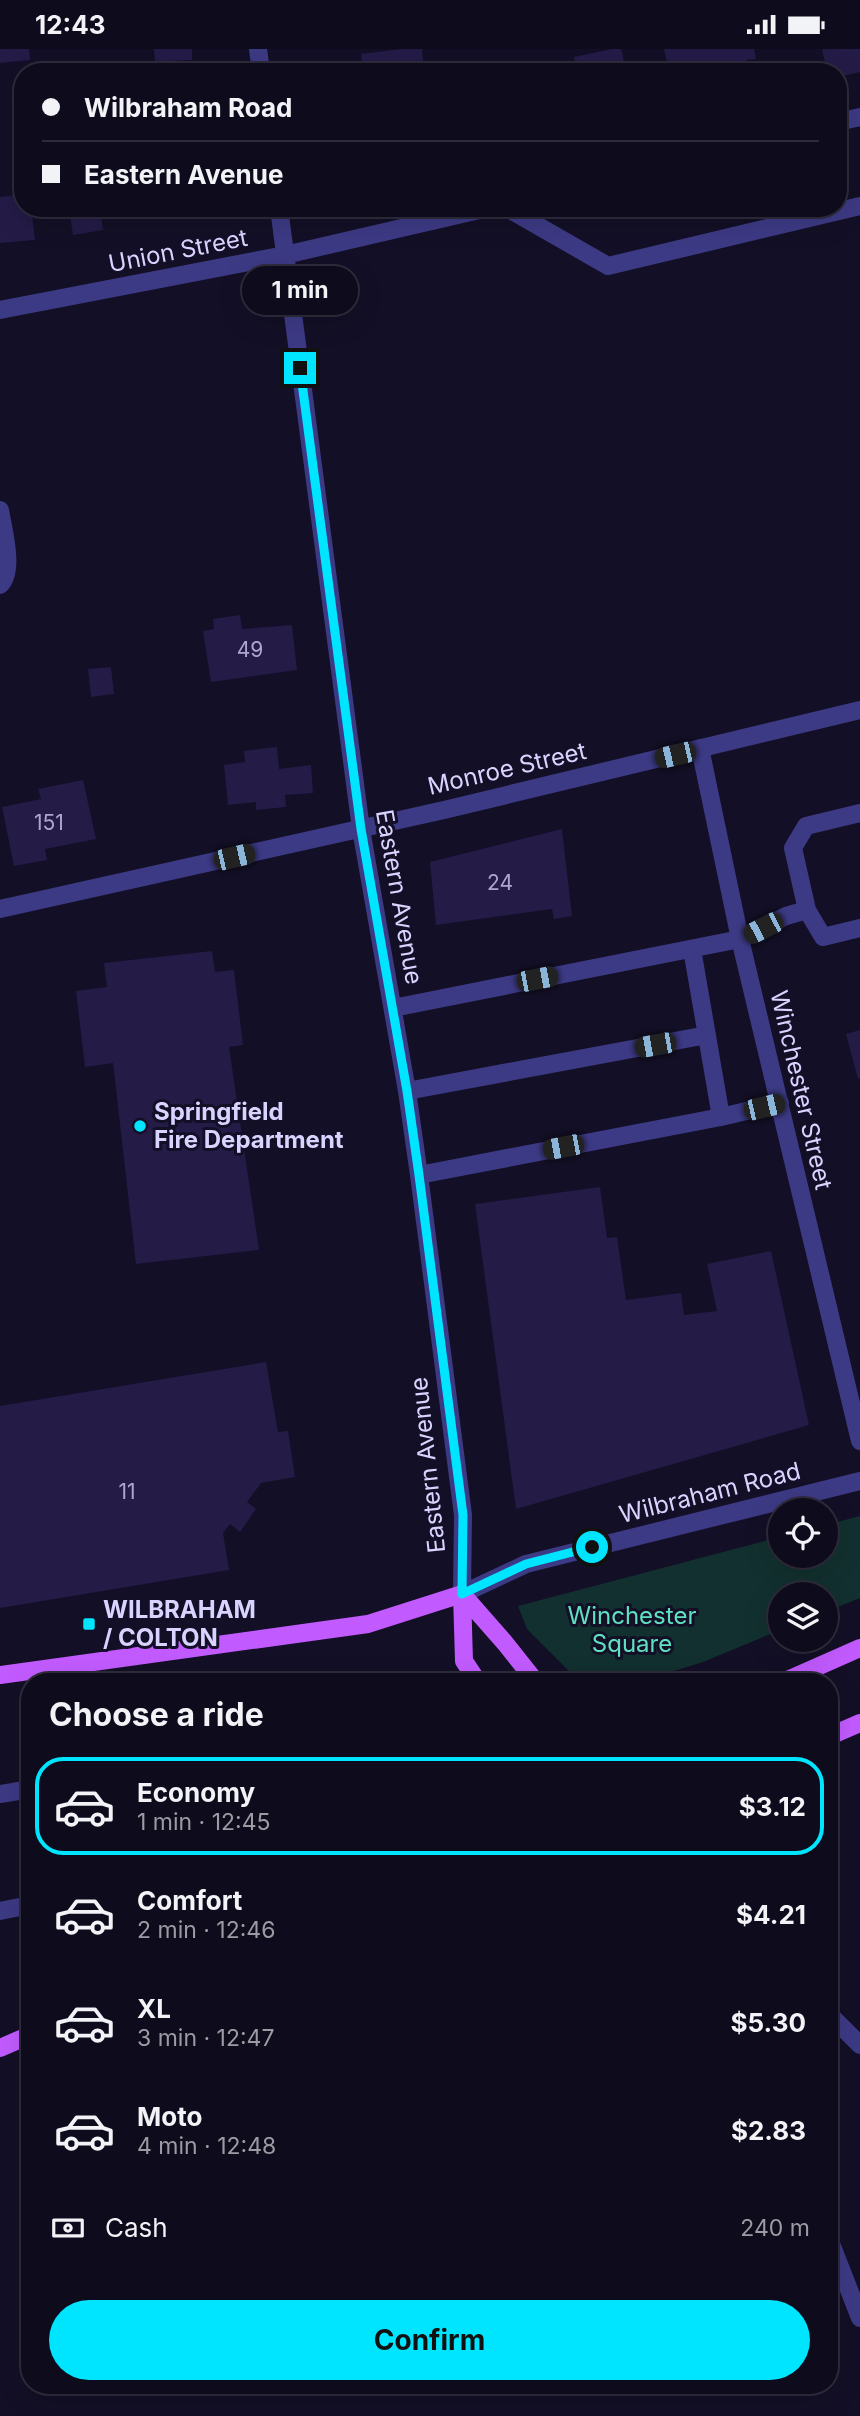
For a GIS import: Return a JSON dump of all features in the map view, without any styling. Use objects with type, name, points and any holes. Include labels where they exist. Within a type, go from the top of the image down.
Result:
[{"type":"main road","name":"Wilbraham Road","points":[[0,1675],[369,1624],[462,1594]]},
{"type":"main road","name":"Eastern Avenue","points":[[462,1594],[464,1661],[472,1673]]},
{"type":"main road","points":[[462,1594],[529,1673]]},
{"type":"main road","points":[[803,1673],[860,1648]]},
{"type":"main road","points":[[838,1733],[860,1723]]},
{"type":"main road","points":[[0,2048],[21,2039]]},
{"type":"street","name":"Eastern Avenue","points":[[280,217],[361,829],[419,1175],[463,1515],[462,1594]]},
{"type":"street","name":"Union Street","points":[[0,310],[285,255],[449,217]]},
{"type":"street","points":[[524,217],[608,266],[814,217]]},
{"type":"street","points":[[0,510],[7,562],[4,581],[0,585]]},
{"type":"street","name":"Monroe Street","points":[[0,909],[361,829],[860,710]]},
{"type":"street","name":"Winchester Street","points":[[700,748],[740,939],[860,1441]]},
{"type":"street","points":[[860,813],[806,826],[793,848],[807,911],[823,937],[860,928]]},
{"type":"street","points":[[393,1008],[740,939],[786,916],[807,911]]},
{"type":"street","points":[[692,949],[722,1117]]},
{"type":"street","points":[[407,1091],[707,1035]]},
{"type":"street","points":[[419,1175],[722,1117],[780,1103]]},
{"type":"street","name":"Wilbraham Road","points":[[462,1594],[526,1564],[860,1481]]},
{"type":"street","points":[[0,1794],[21,1790]]},
{"type":"street","points":[[0,1911],[21,1908]]},
{"type":"street","points":[[838,2023],[860,2045]]},
{"type":"street","points":[[838,2262],[860,2318]]},
{"type":"green space","name":"Winchester Square","points":[[860,1516],[860,1598],[838,1607],[838,1582],[768,1582],[768,1635],[703,1662],[667,1673],[571,1673],[527,1629],[518,1606],[768,1540],[768,1568],[838,1568],[838,1522]]},
{"type":"building","points":[[0,49],[29,49],[30,60],[0,63]]},
{"type":"building","points":[[154,49],[192,49],[192,60],[155,62]]},
{"type":"building","points":[[422,49],[423,63],[346,63],[362,61],[361,54]]},
{"type":"building","points":[[621,49],[624,63],[575,63],[574,57]]},
{"type":"building","points":[[664,49],[754,49],[756,59],[746,60],[747,63],[667,63]]},
{"type":"building","points":[[822,49],[860,49],[860,72],[847,75],[847,63],[825,63]]},
{"type":"building","points":[[14,195],[14,217],[32,217],[35,240],[0,243],[0,197]]},
{"type":"building","points":[[70,217],[101,217],[103,230],[73,235]]},
{"type":"building","points":[[240,615],[242,629],[292,625],[297,670],[211,682],[203,631],[214,629],[213,619]]},
{"type":"building","points":[[111,667],[114,694],[91,697],[88,669]]},
{"type":"building","points":[[277,747],[279,769],[311,765],[313,793],[285,795],[286,807],[256,810],[256,802],[228,805],[224,765],[245,762],[244,751]]},
{"type":"building","points":[[83,780],[96,839],[45,849],[47,860],[14,866],[2,807],[41,799],[38,789]]},
{"type":"building","points":[[562,829],[572,916],[554,919],[552,909],[436,925],[430,862]]},
{"type":"building","points":[[212,951],[215,972],[234,970],[243,1045],[229,1047],[259,1250],[136,1264],[113,1063],[85,1067],[76,991],[107,987],[104,963]]},
{"type":"building","points":[[860,1030],[860,1078],[858,1079],[846,1034]]},
{"type":"building","points":[[600,1187],[607,1238],[617,1237],[626,1300],[681,1293],[684,1315],[717,1311],[707,1264],[771,1251],[809,1425],[516,1509],[475,1204]]},
{"type":"building","points":[[266,1362],[278,1432],[288,1431],[295,1477],[261,1483],[247,1502],[256,1509],[240,1532],[230,1524],[223,1533],[229,1570],[0,1608],[0,1406]]},
{"type":"place","name":"Springfield Fire Department","points":[[140,1126]]},
{"type":"place","name":"WILBRAHAM / COLTON","points":[[89,1624]]},
{"type":"route","points":[[300,368],[361,829],[419,1175],[463,1515],[462,1594],[526,1564],[592,1547]]}]
